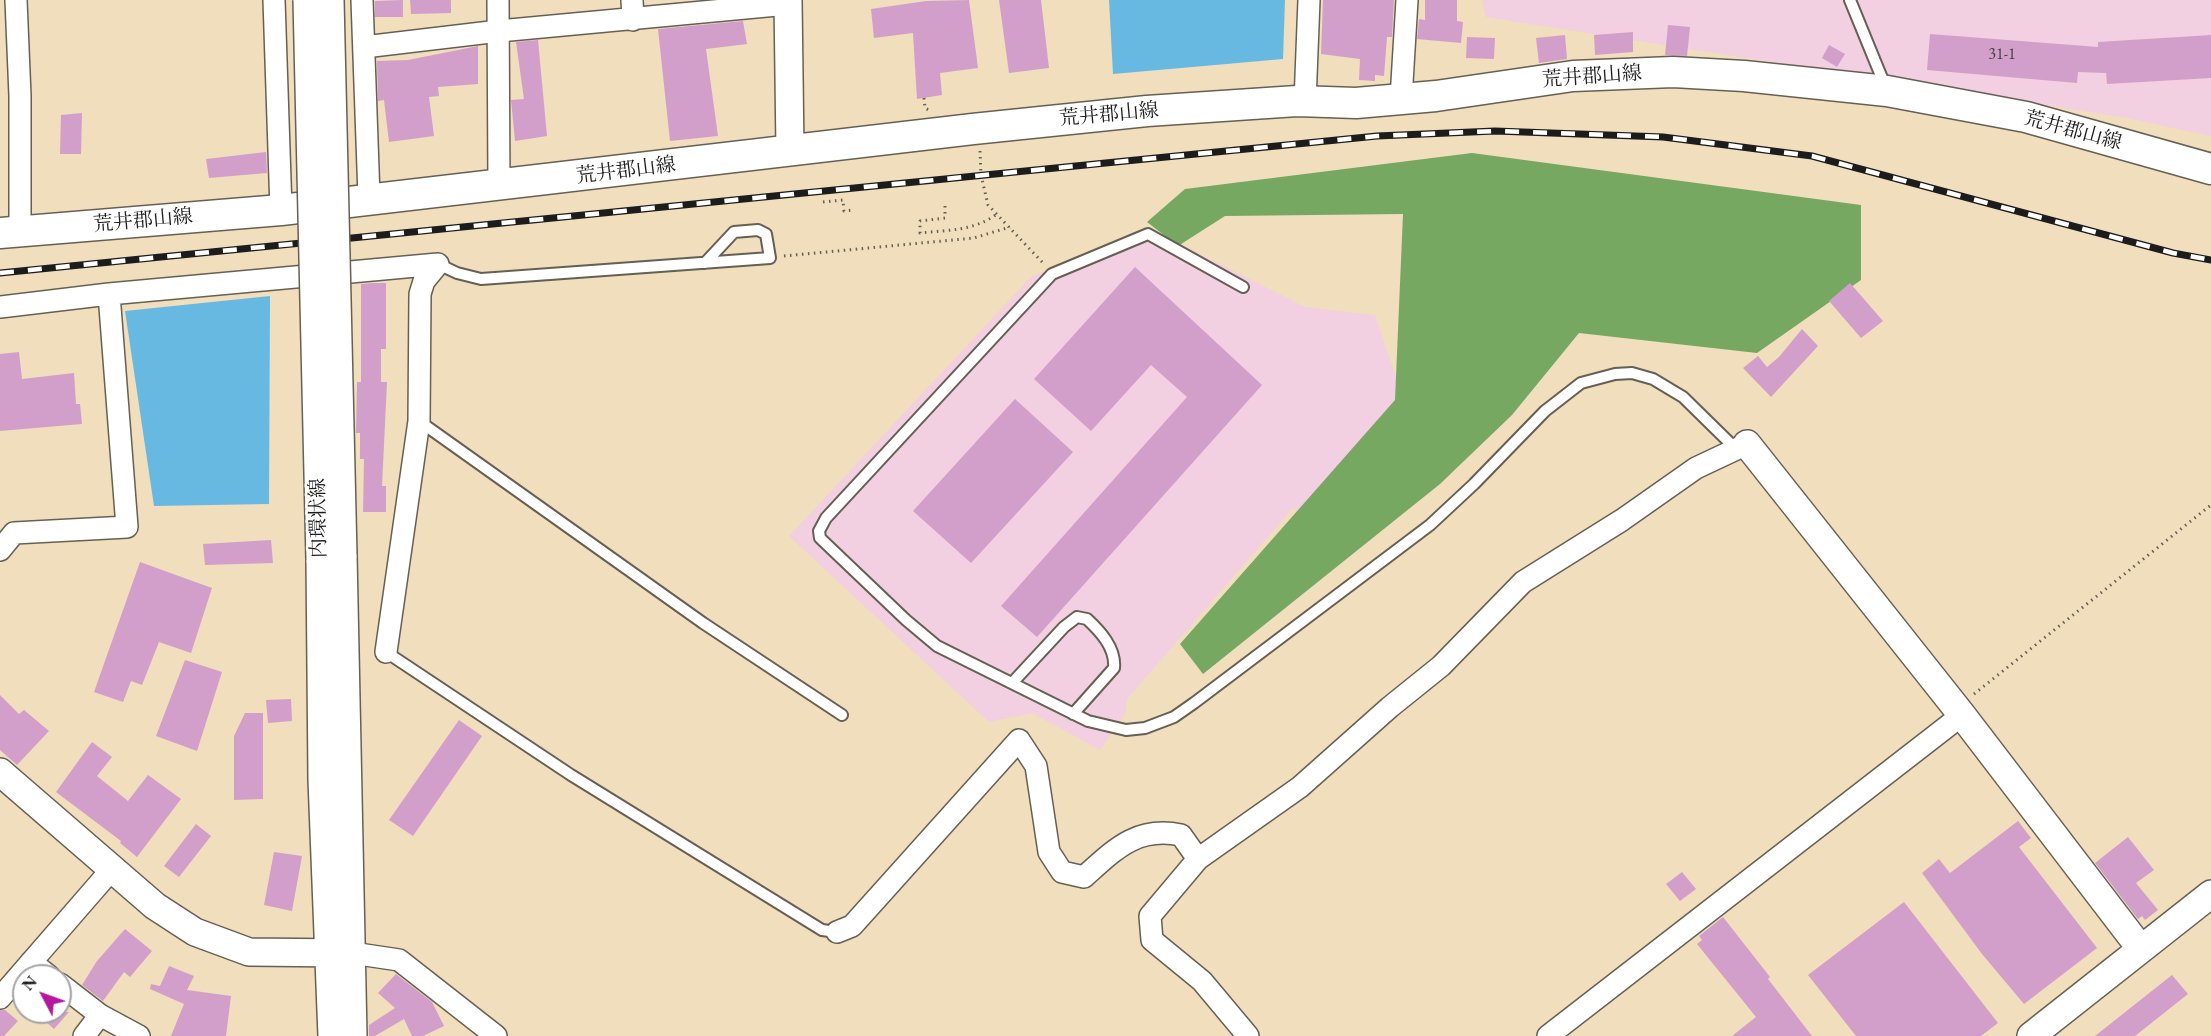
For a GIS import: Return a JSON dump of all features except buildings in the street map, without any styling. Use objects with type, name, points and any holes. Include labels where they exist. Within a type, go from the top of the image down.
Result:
[{"type":"main road","name":"荒井郡山線","points":[[10,232],[281,210],[369,197],[499,186],[1136,112],[1305,102],[1356,103],[1573,76],[1673,72],[1744,76],[1887,91],[2026,117],[2211,169]]},
{"type":"street","points":[[10,232],[20,96],[16,0]]},
{"type":"street","points":[[274,0],[281,210]]},
{"type":"street","name":"内環状線","points":[[307,0],[332,557],[341,953],[353,1036]]},
{"type":"street","points":[[330,0],[332,557]]},
{"type":"street","points":[[362,0],[369,197]]},
{"type":"street","points":[[498,0],[499,186]]},
{"type":"street","points":[[1305,102],[1309,0]]},
{"type":"street","points":[[1401,99],[1407,0]]},
{"type":"street","points":[[364,47],[499,31],[633,10],[788,2],[790,151]]},
{"type":"street","points":[[0,307],[109,294],[438,264]]},
{"type":"street","points":[[386,652],[419,422],[420,294],[424,281],[438,264]]},
{"type":"street","points":[[0,549],[14,532],[127,527],[109,294]]},
{"type":"street","points":[[1248,1036],[1202,981],[1152,940],[1150,916],[1198,859],[1300,787],[1390,707],[1441,666],[1523,582],[1622,520],[1696,468],[1741,446],[1959,711],[2141,949]]},
{"type":"street","points":[[1548,1036],[1959,711]]},
{"type":"street","points":[[837,932],[852,926],[1019,740],[1036,766],[1049,852],[1062,872],[1084,877],[1117,847],[1161,831],[1181,836],[1198,859]]},
{"type":"street","points":[[0,772],[155,906],[195,932],[249,952],[341,953],[399,960],[494,1035]]},
{"type":"street","points":[[0,998],[112,869]]},
{"type":"street","points":[[2031,1036],[2141,949],[2209,900]]},
{"type":"street","name":"内環状線","points":[[332,1036],[341,953]]},
{"type":"street","points":[[72,993],[100,1015],[139,1036]]},
{"type":"street","points":[[84,1036],[100,1015]]},
{"type":"lane","points":[[1850,0],[1887,91]]},
{"type":"lane","points":[[438,264],[458,273],[481,279],[705,263],[770,258],[765,234],[758,230],[734,232],[705,263]]},
{"type":"lane","points":[[1243,287],[1148,234],[1052,274],[826,518],[819,531],[820,538],[827,548],[925,637],[1088,721],[1126,730],[1158,724],[1181,712],[1430,525],[1474,484],[1545,411],[1581,382],[1615,374],[1632,373],[1653,379],[1683,397],[1741,446]]},
{"type":"lane","points":[[419,422],[703,623],[843,715]]},
{"type":"lane","points":[[1013,682],[1064,627],[1077,617],[1087,619],[1109,644],[1115,660],[1114,668],[1073,714]]},
{"type":"lane","points":[[386,652],[571,775],[822,930],[837,932]]},
{"type":"path","points":[[924,98],[930,118]]},
{"type":"path","points":[[980,146],[981,175],[988,205],[1052,274]]},
{"type":"path","points":[[823,202],[843,200],[844,211],[853,210]]},
{"type":"path","points":[[945,206],[945,218],[920,221],[920,233],[972,228],[983,224],[997,214]]},
{"type":"path","points":[[770,258],[974,238],[1010,227]]},
{"type":"path","points":[[1959,711],[2211,506]]},
{"type":"shaded area","points":[[1482,0],[2211,0],[2211,136],[2127,118],[1486,17]]},
{"type":"shaded area","points":[[1154,231],[1305,307],[1375,315],[1404,401],[1303,516],[1293,508],[1127,699],[1125,714],[1100,750],[1032,713],[989,722],[789,536],[1032,276]]},
{"type":"green space","points":[[1472,153],[1861,205],[1861,280],[1757,353],[1579,333],[1512,415],[1440,484],[1203,674],[1180,644],[1395,400],[1403,214],[1225,216],[1178,246],[1147,222],[1185,189]]},
{"type":"water","points":[[1109,0],[1285,0],[1283,59],[1113,74]]},
{"type":"water","points":[[270,296],[269,504],[154,506],[125,311]]},
{"type":"railway","points":[[0,273],[1377,136],[1495,131],[1663,137],[1812,156],[2173,253],[2211,260]]}]
